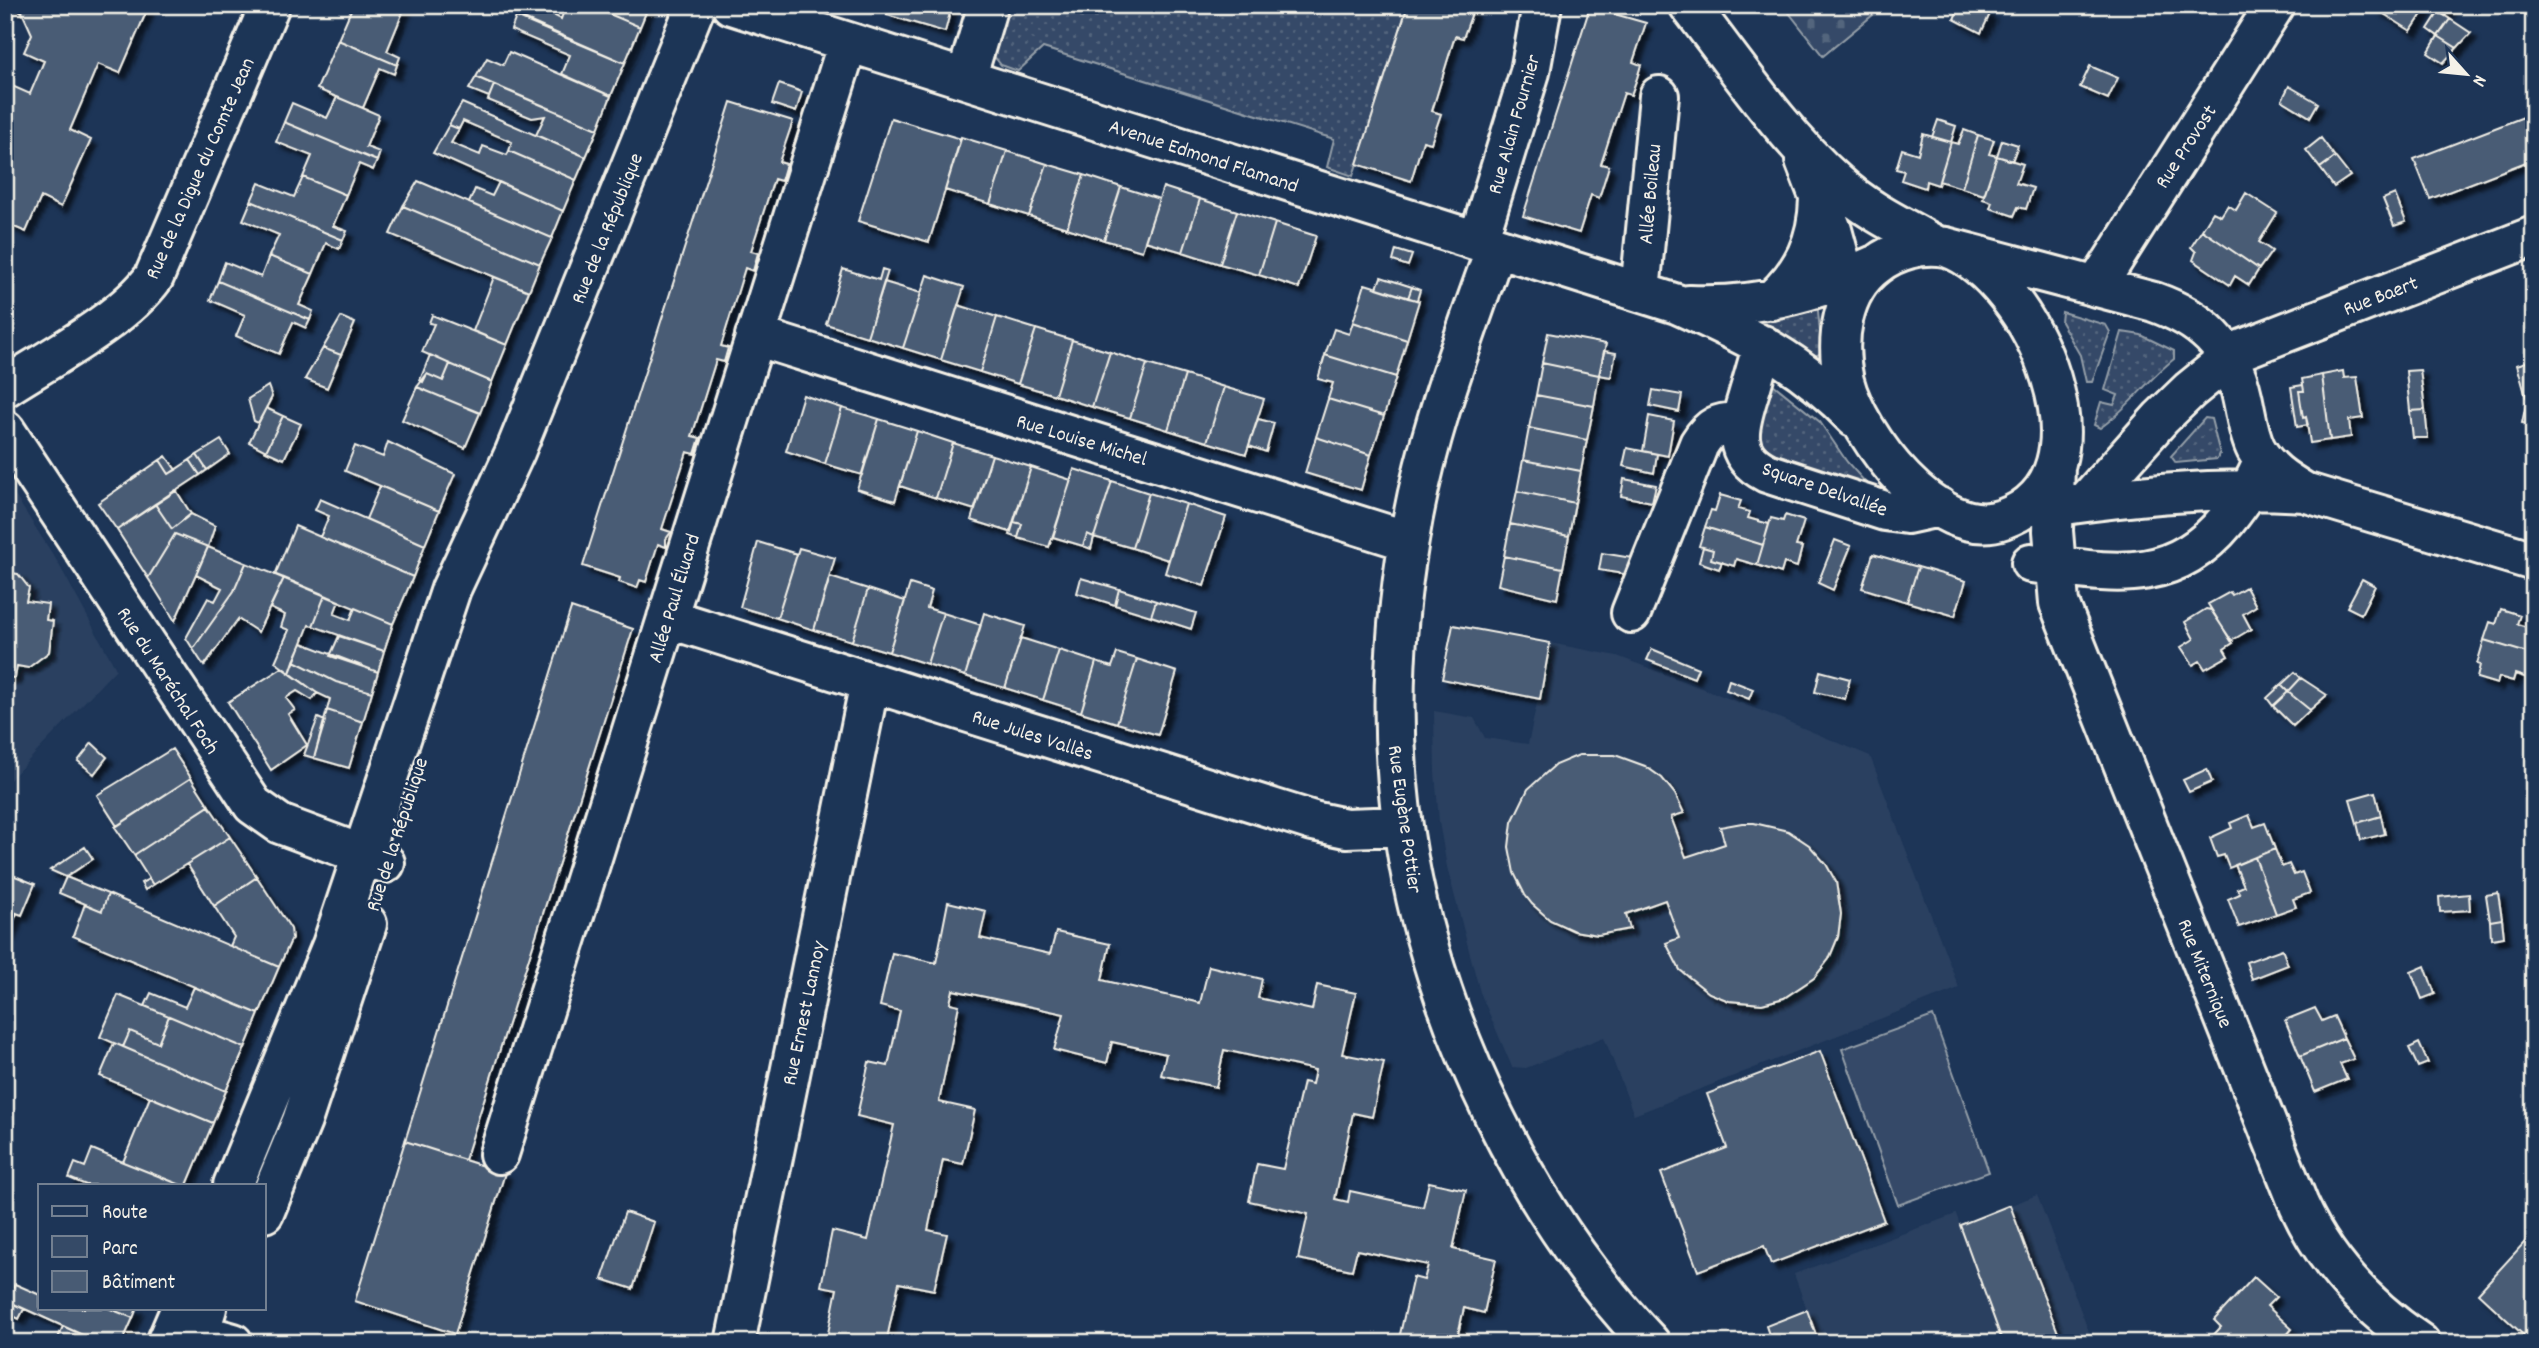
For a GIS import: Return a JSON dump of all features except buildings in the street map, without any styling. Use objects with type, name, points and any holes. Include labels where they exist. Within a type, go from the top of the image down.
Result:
[{"type":"street","name":"Rue de la Digue du Comte Jean","points":[[5,387],[121,311],[154,277],[270,5]]},
{"type":"street","name":"Rue de la République","points":[[233,1184],[327,961],[375,859],[485,564],[515,452],[696,5]]},
{"type":"street","name":"Avenue Edmond Flamand","points":[[731,5],[1677,304]]},
{"type":"street","points":[[966,79],[988,5]]},
{"type":"street","name":"Rue Alain Fournier","points":[[1487,244],[1530,72],[1542,5]]},
{"type":"street","points":[[1689,5],[1798,146],[1858,279]]},
{"type":"street","name":"Rue Provost","points":[[2096,287],[2275,5]]},
{"type":"street","name":"Allée Paul Éluard","points":[[499,1154],[848,42]]},
{"type":"street","name":"Allée Boileau","points":[[1640,292],[1659,96]]},
{"type":"street","name":"Square Delvallée","points":[[1763,345],[1740,423],[1739,437],[1743,453],[1767,474],[1885,511],[1952,513],[1993,522],[2022,510],[2039,493],[2051,474],[2059,439],[2058,403],[2046,363],[2032,333],[2011,302],[1988,275],[1966,256],[1892,222],[1860,202],[1798,146]]},
{"type":"street","points":[[1772,300],[1794,278],[1812,245],[1818,223],[1819,194]]},
{"type":"street","name":"Rue Baert","points":[[2228,358],[2256,342],[2534,236]]},
{"type":"street","name":"Rue Eugène Pottier","points":[[1487,244],[1439,411],[1408,541],[1398,630],[1394,699],[1403,826],[1414,887],[1431,952],[1474,1072],[1520,1161],[1576,1252],[1618,1307],[1650,1343]]},
{"type":"street","name":"Square Delvallée","points":[[1677,304],[1722,306],[1772,300],[1858,279],[1905,250],[1941,246],[2154,302],[2187,316],[2214,338],[2228,358],[2242,392],[2257,475]]},
{"type":"street","name":"Square Delvallée","points":[[1858,279],[1842,325],[1842,366],[1850,398],[1871,440],[1903,478],[1952,513],[2041,564],[2059,603]]},
{"type":"street","name":"Square Delvallée","points":[[1677,304],[1763,345],[1822,385],[1863,426]]},
{"type":"street","name":"Rue Louise Michel","points":[[755,337],[1408,541]]},
{"type":"street","points":[[2069,505],[2228,358]]},
{"type":"street","points":[[1631,613],[1699,444],[1706,433],[1721,422],[1740,423]]},
{"type":"street","name":"Rue du Maréchal Foch","points":[[5,430],[253,805],[280,824],[375,859]]},
{"type":"street","name":"Square Delvallée","points":[[2041,564],[2069,505],[2055,462]]},
{"type":"street","points":[[2041,564],[2121,573],[2170,564],[2201,546],[2221,527],[2257,475]]},
{"type":"street","name":"Square Delvallée","points":[[2012,515],[2069,505],[2179,492],[2257,475],[2279,476],[2304,492],[2534,561]]},
{"type":"street","name":"Rue Miternique","points":[[2059,603],[2304,1215],[2330,1259],[2393,1336]]},
{"type":"street","name":"Rue Jules Vallès","points":[[667,618],[1313,821],[1346,828],[1403,826]]},
{"type":"street","name":"Rue Ernest Lannoy","points":[[735,1343],[870,682]]},
{"type":"street","name":"Rue de la République","points":[[266,1208],[302,1121],[375,859]]},
{"type":"street","points":[[253,1184],[289,1054]]},
{"type":"street","points":[[166,1343],[180,1310]]},
{"type":"shaded area","points":[[5,480],[57,561],[116,669],[5,785]]},
{"type":"shaded area","points":[[1550,643],[1617,656],[1767,713],[1870,756],[1959,988],[1634,1115],[1604,1037],[1526,1068],[1512,1067],[1480,992],[1447,867],[1439,822],[1434,711],[1474,718],[1485,738],[1528,744]]},
{"type":"shaded area","points":[[2037,1195],[2093,1343],[1819,1343],[1794,1274],[1956,1214],[1960,1225]]},
{"type":"green space","points":[[1006,5],[1408,5],[1353,176],[1327,167],[1334,139],[1043,48],[1018,71],[1001,65],[993,55]]},
{"type":"green space","points":[[1783,5],[1885,5],[1823,56]]},
{"type":"green space","points":[[1817,301],[1822,352],[1814,357],[1758,324],[1759,315]]},
{"type":"green space","points":[[2062,312],[2106,325],[2110,332],[2092,382],[2086,382],[2080,355],[2061,322]]},
{"type":"green space","points":[[2122,332],[2141,335],[2174,351],[2174,359],[2100,428],[2094,425],[2101,402],[2114,405],[2118,395],[2105,390]]},
{"type":"green space","points":[[1768,380],[1820,422],[1847,462],[1875,493],[1768,461],[1752,441]]},
{"type":"green space","points":[[2205,418],[2211,419],[2220,454],[2217,459],[2176,463],[2171,456]]},
{"type":"green space","points":[[1933,1016],[1989,1172],[1898,1205],[1842,1049]]}]
